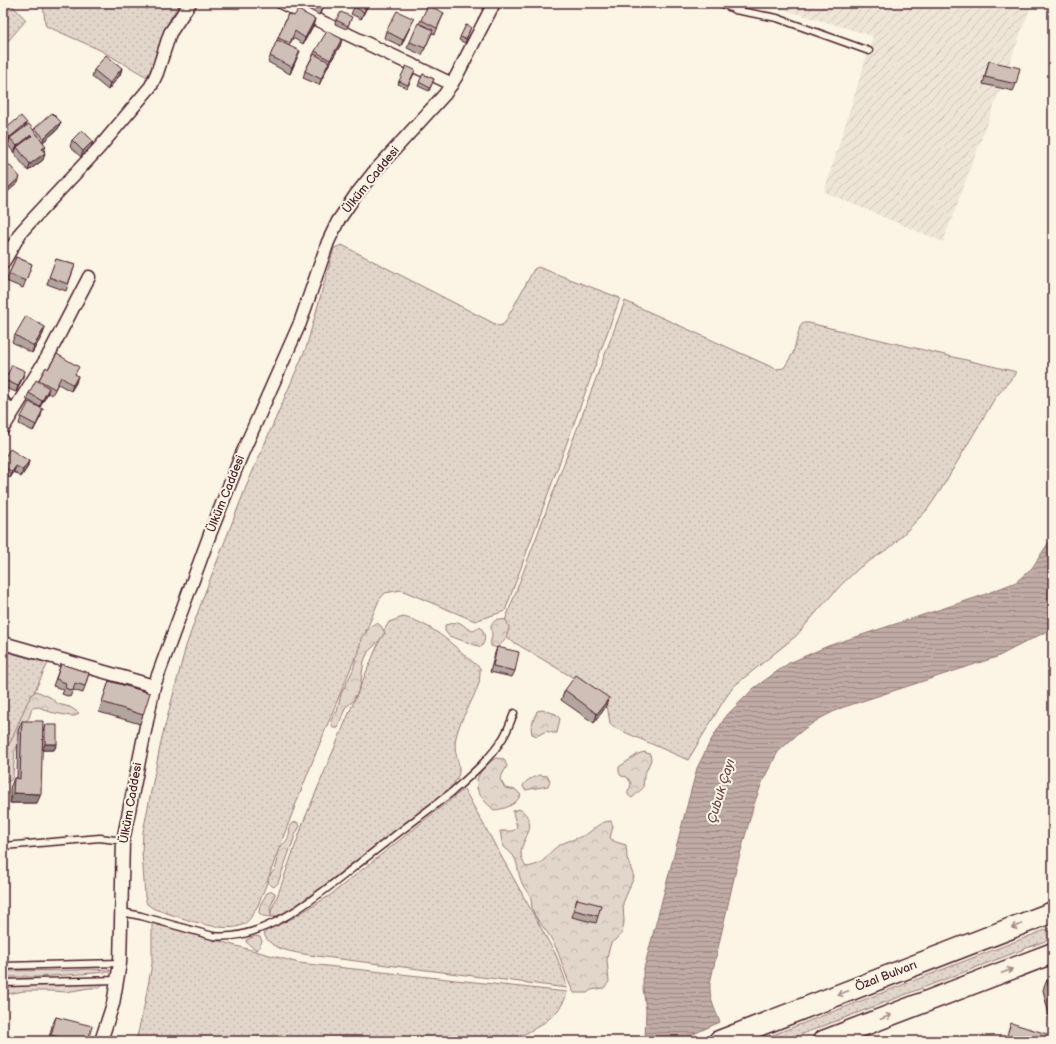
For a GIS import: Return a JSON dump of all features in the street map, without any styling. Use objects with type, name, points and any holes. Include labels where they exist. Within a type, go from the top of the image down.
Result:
[{"type":"highway","name":"Özal Bulvarı","points":[[723,1040],[1053,912]]},
{"type":"highway","points":[[823,1041],[1053,953]]},
{"type":"street","points":[[3,263],[21,232],[31,220],[99,148],[151,86],[157,73],[170,33],[190,3]]},
{"type":"street","points":[[282,3],[452,84]]},
{"type":"street","name":"Ülküm Caddesi","points":[[101,1041],[118,980],[120,963],[123,840],[154,686],[210,534],[241,456],[300,323],[328,242],[338,220],[374,172],[429,113],[452,84],[494,3]]},
{"type":"street","points":[[3,428],[48,356],[89,277]]},
{"type":"street","points":[[3,644],[154,686]]},
{"type":"lane","points":[[721,3],[735,10],[777,18],[869,51]]},
{"type":"lane","points":[[3,398],[14,410]]},
{"type":"lane","points":[[122,912],[142,916],[213,936],[223,937],[241,935],[274,922],[309,902],[452,792],[473,773],[504,738],[514,712]]},
{"type":"lane","points":[[3,846],[100,838],[123,840]]},
{"type":"lane","points":[[3,966],[120,963]]},
{"type":"lane","points":[[3,983],[118,980]]},
{"type":"shaded area","points":[[761,3],[1032,3],[943,242],[824,192],[873,36]]},
{"type":"green space","points":[[3,3],[10,3],[26,20],[3,47]]},
{"type":"green space","points":[[43,3],[180,3],[165,30],[153,66],[147,77],[100,50],[46,26]]},
{"type":"green space","points":[[342,245],[499,326],[504,324],[534,269],[538,267],[620,298],[505,611],[475,621],[401,590],[385,593],[379,600],[325,731],[258,905],[249,920],[244,924],[236,927],[225,928],[213,926],[187,920],[154,909],[147,904],[145,897],[142,852],[143,832],[162,737],[186,646],[246,487],[306,348],[334,248]]},
{"type":"green space","points":[[625,301],[776,369],[784,368],[793,353],[800,327],[803,323],[809,323],[1017,372],[995,398],[940,491],[927,510],[892,546],[859,568],[841,585],[796,636],[734,686],[688,760],[613,727],[610,723],[607,705],[592,689],[500,634]]},
{"type":"green space","points":[[403,617],[414,620],[435,631],[480,668],[479,683],[460,723],[456,737],[455,745],[459,770],[455,782],[449,789],[310,897],[295,907],[279,915],[271,917],[272,907],[277,897],[305,818],[384,630],[389,622]]},
{"type":"green space","points":[[498,619],[506,620],[509,627],[506,639],[497,648],[491,646],[491,625]]},
{"type":"green space","points":[[458,622],[473,631],[480,627],[485,637],[481,647],[449,636],[445,631],[445,625]]},
{"type":"green space","points":[[377,623],[381,626],[385,633],[368,652],[364,661],[360,687],[353,701],[345,708],[338,728],[333,728],[331,721],[334,714],[337,712],[341,694],[353,670],[359,653],[361,638],[372,625]]},
{"type":"green space","points":[[3,651],[48,663],[3,758]]},
{"type":"green space","points":[[36,691],[50,697],[58,704],[70,707],[79,713],[75,716],[70,716],[50,712],[39,707],[32,708],[29,718],[25,722],[25,729],[15,751],[13,776],[11,780],[3,784],[3,753],[11,741],[27,703],[32,694]]},
{"type":"green space","points":[[542,710],[556,714],[560,719],[557,733],[546,731],[537,736],[532,734],[531,727],[537,711]]},
{"type":"green space","points":[[644,752],[650,754],[651,760],[644,776],[643,788],[632,798],[628,795],[628,790],[631,783],[627,777],[621,776],[619,767],[638,754]]},
{"type":"green space","points":[[496,758],[504,759],[507,766],[500,779],[505,788],[516,790],[521,795],[510,806],[494,810],[479,794],[477,779],[488,763]]},
{"type":"green space","points":[[539,775],[548,776],[550,781],[548,786],[525,790],[523,786],[526,782]]},
{"type":"green space","points":[[464,789],[556,955],[567,988],[309,955],[277,947],[271,944],[267,939],[264,934],[269,928],[291,919],[329,896]]},
{"type":"green space","points":[[519,809],[528,818],[530,827],[521,852],[522,860],[526,867],[538,864],[558,846],[587,834],[598,825],[607,821],[611,821],[613,826],[610,838],[616,842],[626,845],[627,858],[634,877],[623,903],[624,922],[622,934],[611,943],[608,953],[607,960],[609,982],[604,988],[591,990],[587,993],[574,993],[568,981],[559,954],[551,938],[535,915],[530,897],[522,883],[517,863],[513,855],[503,847],[500,831],[513,831],[517,827],[513,811]]},
{"type":"green space","points":[[297,822],[300,826],[296,833],[278,883],[274,887],[269,884],[268,878],[275,869],[278,853],[281,846],[287,840],[290,827],[293,823]]},
{"type":"green space","points":[[272,891],[275,895],[270,908],[271,917],[263,916],[259,913],[260,905],[267,893]]},
{"type":"green space","points":[[152,923],[299,963],[567,992],[559,1009],[552,1016],[535,1028],[508,1041],[136,1041],[152,964]]},
{"type":"green space","points":[[1053,927],[1053,938],[784,1041],[757,1041]]},
{"type":"green space","points":[[255,936],[260,937],[262,941],[259,948],[256,950],[246,942],[246,940]]},
{"type":"green space","points":[[88,969],[110,970],[110,972],[37,977],[3,977],[3,971]]},
{"type":"green space","points":[[100,982],[103,984],[100,988],[89,988],[66,992],[24,991],[3,995],[3,986]]},
{"type":"water","name":"Çubuk Çayı","points":[[1053,536],[1053,628],[997,657],[841,708],[819,719],[804,729],[778,752],[763,780],[754,804],[737,865],[710,983],[711,998],[720,1022],[678,1041],[645,1041],[646,1010],[643,988],[643,972],[697,768],[710,742],[726,716],[754,688],[789,663],[828,646],[978,597],[1016,582],[1032,568]]},
{"type":"building","points":[[311,3],[325,3],[322,8]]},
{"type":"building","points":[[356,3],[368,3],[364,12],[354,7]]},
{"type":"building","points":[[428,5],[444,13],[437,28],[421,20]]},
{"type":"building","points":[[298,10],[315,19],[305,38],[295,31],[290,43],[278,38],[288,14],[294,16]]},
{"type":"building","points":[[397,11],[414,19],[403,40],[386,31]]},
{"type":"building","points":[[341,12],[352,17],[348,26],[336,20]]},
{"type":"building","points":[[418,23],[433,30],[425,48],[410,42]]},
{"type":"building","points":[[466,25],[471,27],[466,39],[460,37]]},
{"type":"building","points":[[327,31],[342,39],[330,60],[315,51]]},
{"type":"building","points":[[277,40],[300,51],[292,67],[270,56]]},
{"type":"building","points":[[314,54],[329,62],[321,79],[305,71]]},
{"type":"building","points":[[106,55],[122,68],[110,83],[94,70]]},
{"type":"building","points":[[989,61],[1020,68],[1016,84],[985,77]]},
{"type":"building","points":[[406,66],[415,70],[408,85],[399,81]]},
{"type":"building","points":[[423,74],[434,79],[430,88],[419,82]]},
{"type":"building","points":[[52,113],[61,122],[44,138],[35,128]]},
{"type":"building","points":[[21,116],[27,123],[10,137],[4,130]]},
{"type":"building","points":[[3,119],[7,125],[3,127]]},
{"type":"building","points":[[29,124],[46,146],[42,149],[45,153],[30,164],[17,147],[32,136],[31,135],[17,146],[10,138]]},
{"type":"building","points":[[82,130],[93,141],[83,151],[72,140]]},
{"type":"building","points":[[5,160],[20,177],[4,192],[3,162]]},
{"type":"building","points":[[16,257],[32,264],[26,281],[9,274]]},
{"type":"building","points":[[56,259],[75,265],[68,284],[49,277]]},
{"type":"building","points":[[26,316],[45,327],[34,346],[15,335]]},
{"type":"building","points":[[57,354],[79,367],[75,374],[78,376],[73,385],[61,377],[55,389],[39,380],[46,367],[48,369]]},
{"type":"building","points":[[12,365],[25,371],[18,386],[5,380]]},
{"type":"building","points":[[36,380],[49,388],[42,401],[29,393]]},
{"type":"building","points":[[29,402],[43,409],[36,425],[21,417]]},
{"type":"building","points":[[10,449],[29,461],[23,470],[16,466],[12,472],[3,466],[3,460]]},
{"type":"building","points":[[497,647],[519,652],[515,671],[493,666]]},
{"type":"building","points":[[61,664],[89,673],[85,686],[75,683],[73,691],[65,688],[66,683],[56,679]]},
{"type":"building","points":[[576,675],[609,698],[597,714],[565,690]]},
{"type":"building","points":[[109,681],[150,693],[143,715],[102,702]]},
{"type":"building","points":[[22,721],[43,721],[41,794],[13,793],[14,778],[20,779]]},
{"type":"building","points":[[45,725],[57,725],[57,744],[45,744]]},
{"type":"building","points":[[577,899],[601,905],[598,916],[574,910]]},
{"type":"building","points":[[1053,979],[1053,1007],[1047,980]]},
{"type":"building","points":[[56,1017],[92,1026],[88,1041],[75,1041],[51,1035]]},
{"type":"building","points":[[1011,1023],[1047,1034],[1045,1041],[1005,1041]]},
{"type":"building","points":[[31,1037],[42,1041],[29,1041]]}]
